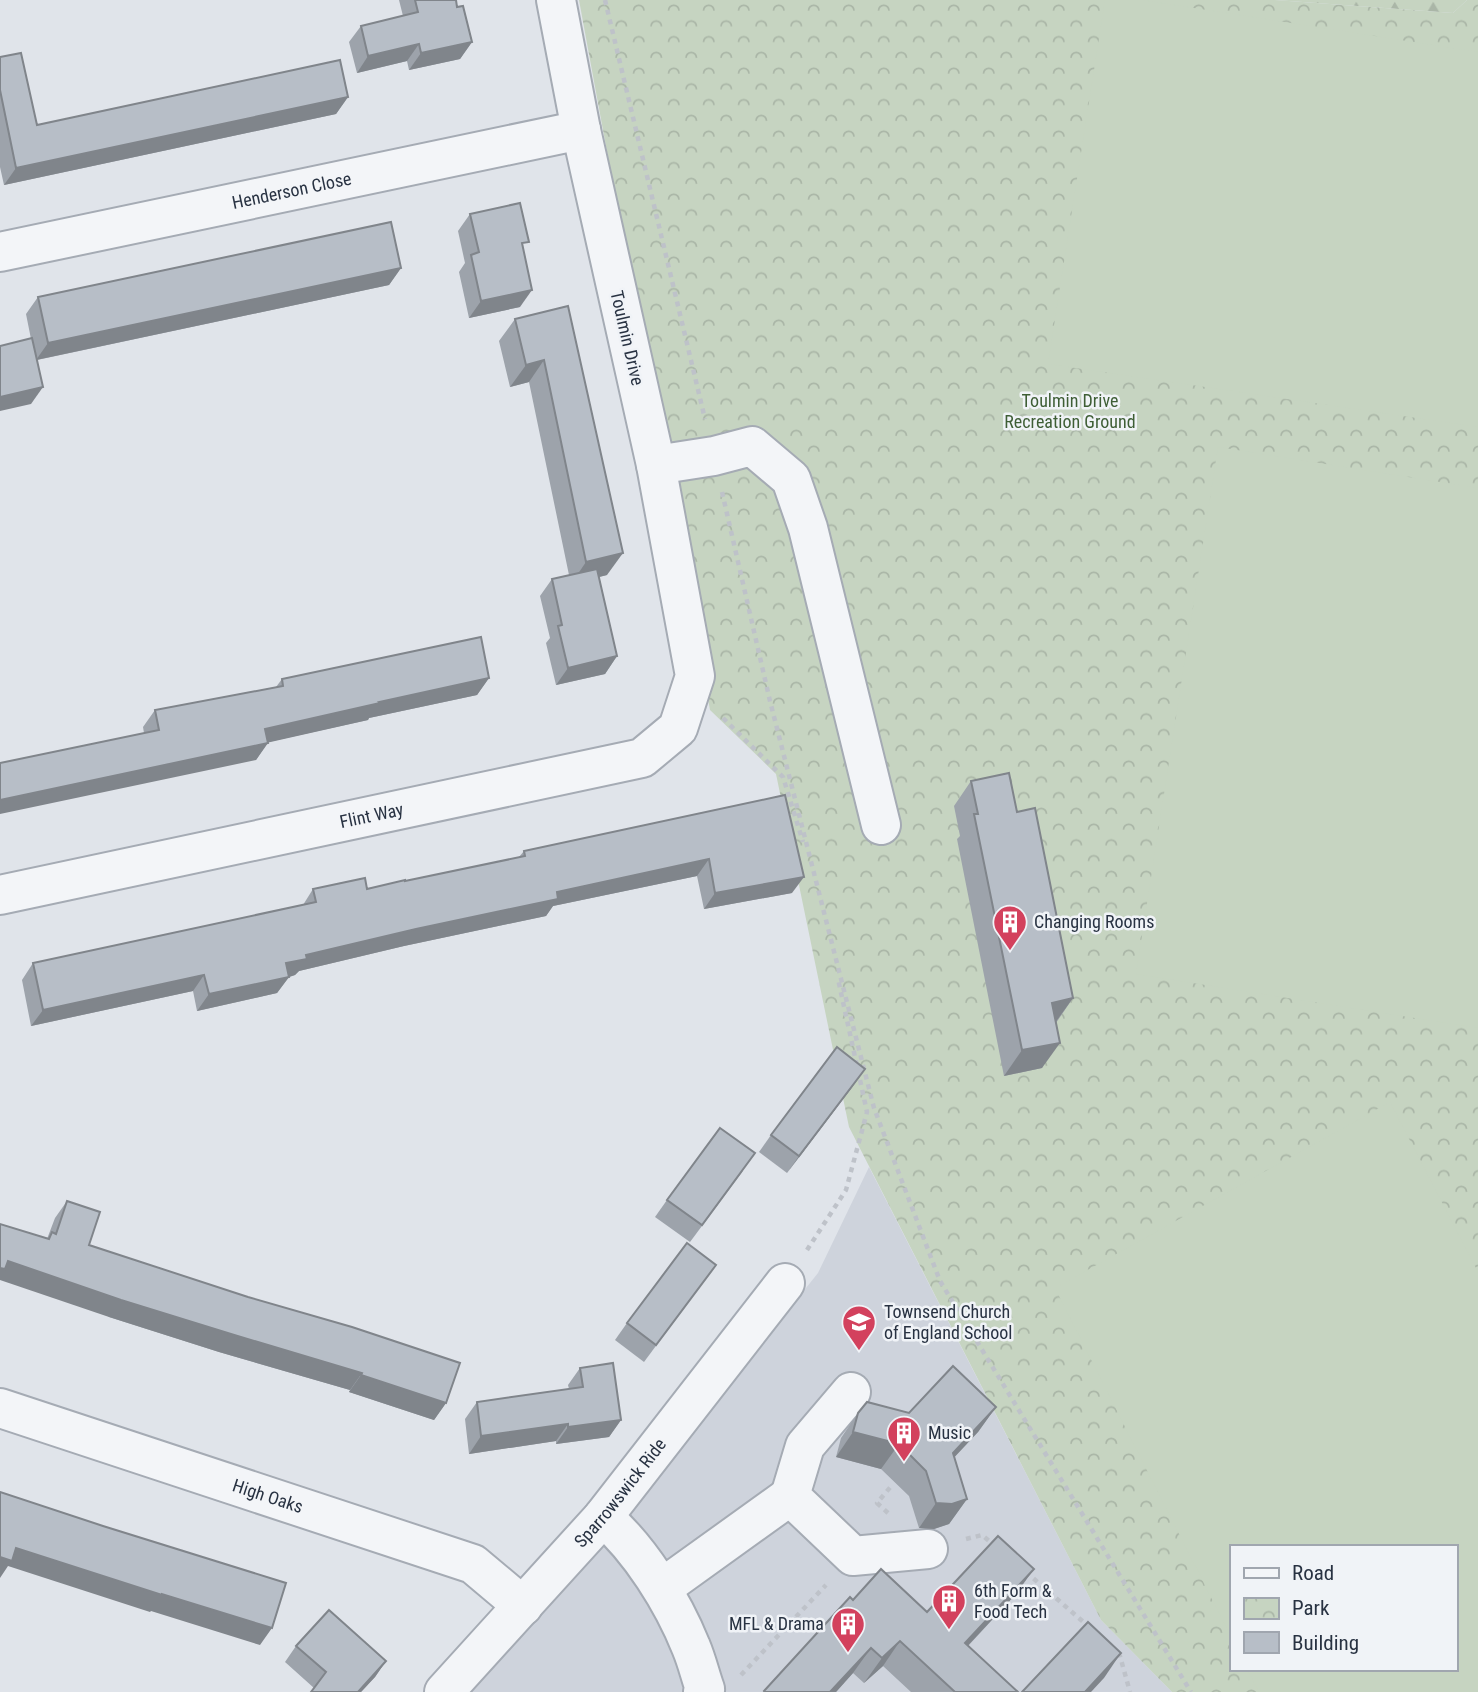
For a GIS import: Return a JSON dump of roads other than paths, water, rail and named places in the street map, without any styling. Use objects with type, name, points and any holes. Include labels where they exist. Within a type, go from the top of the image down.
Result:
[{"type":"street","name":"Toulmin Drive","points":[[556,0],[581,130],[656,465],[694,682]]},
{"type":"street","name":"Henderson Close","points":[[0,252],[581,130]]},
{"type":"street","points":[[656,465],[714,456],[752,446],[791,479],[808,528],[881,825]]},
{"type":"street","name":"Flint Way","points":[[0,895],[642,758],[678,727],[694,682]]},
{"type":"street","name":"Sparrowswick Ride","points":[[444,1692],[603,1517],[785,1283]]},
{"type":"street","points":[[662,1588],[790,1496],[805,1446],[851,1392]]},
{"type":"street","name":"High Oaks","points":[[0,1408],[472,1564],[523,1606]]},
{"type":"street","points":[[790,1496],[853,1556],[928,1549]]},
{"type":"street","points":[[603,1517],[620,1531],[662,1588],[691,1647],[705,1689],[720,1686]]},
{"type":"place","name":"Changing Rooms","points":[[1010,952]]},
{"type":"place","name":"Townsend Church of England School","points":[[859,1352]]},
{"type":"place","name":"Music","points":[[904,1463]]},
{"type":"place","name":"6th Form & Food Tech","points":[[949,1631]]},
{"type":"place","name":"MFL & Drama","points":[[848,1654]]},
{"type":"park label","name":"Toulmin Drive Recreation Ground","points":[[1070,411]]}]
